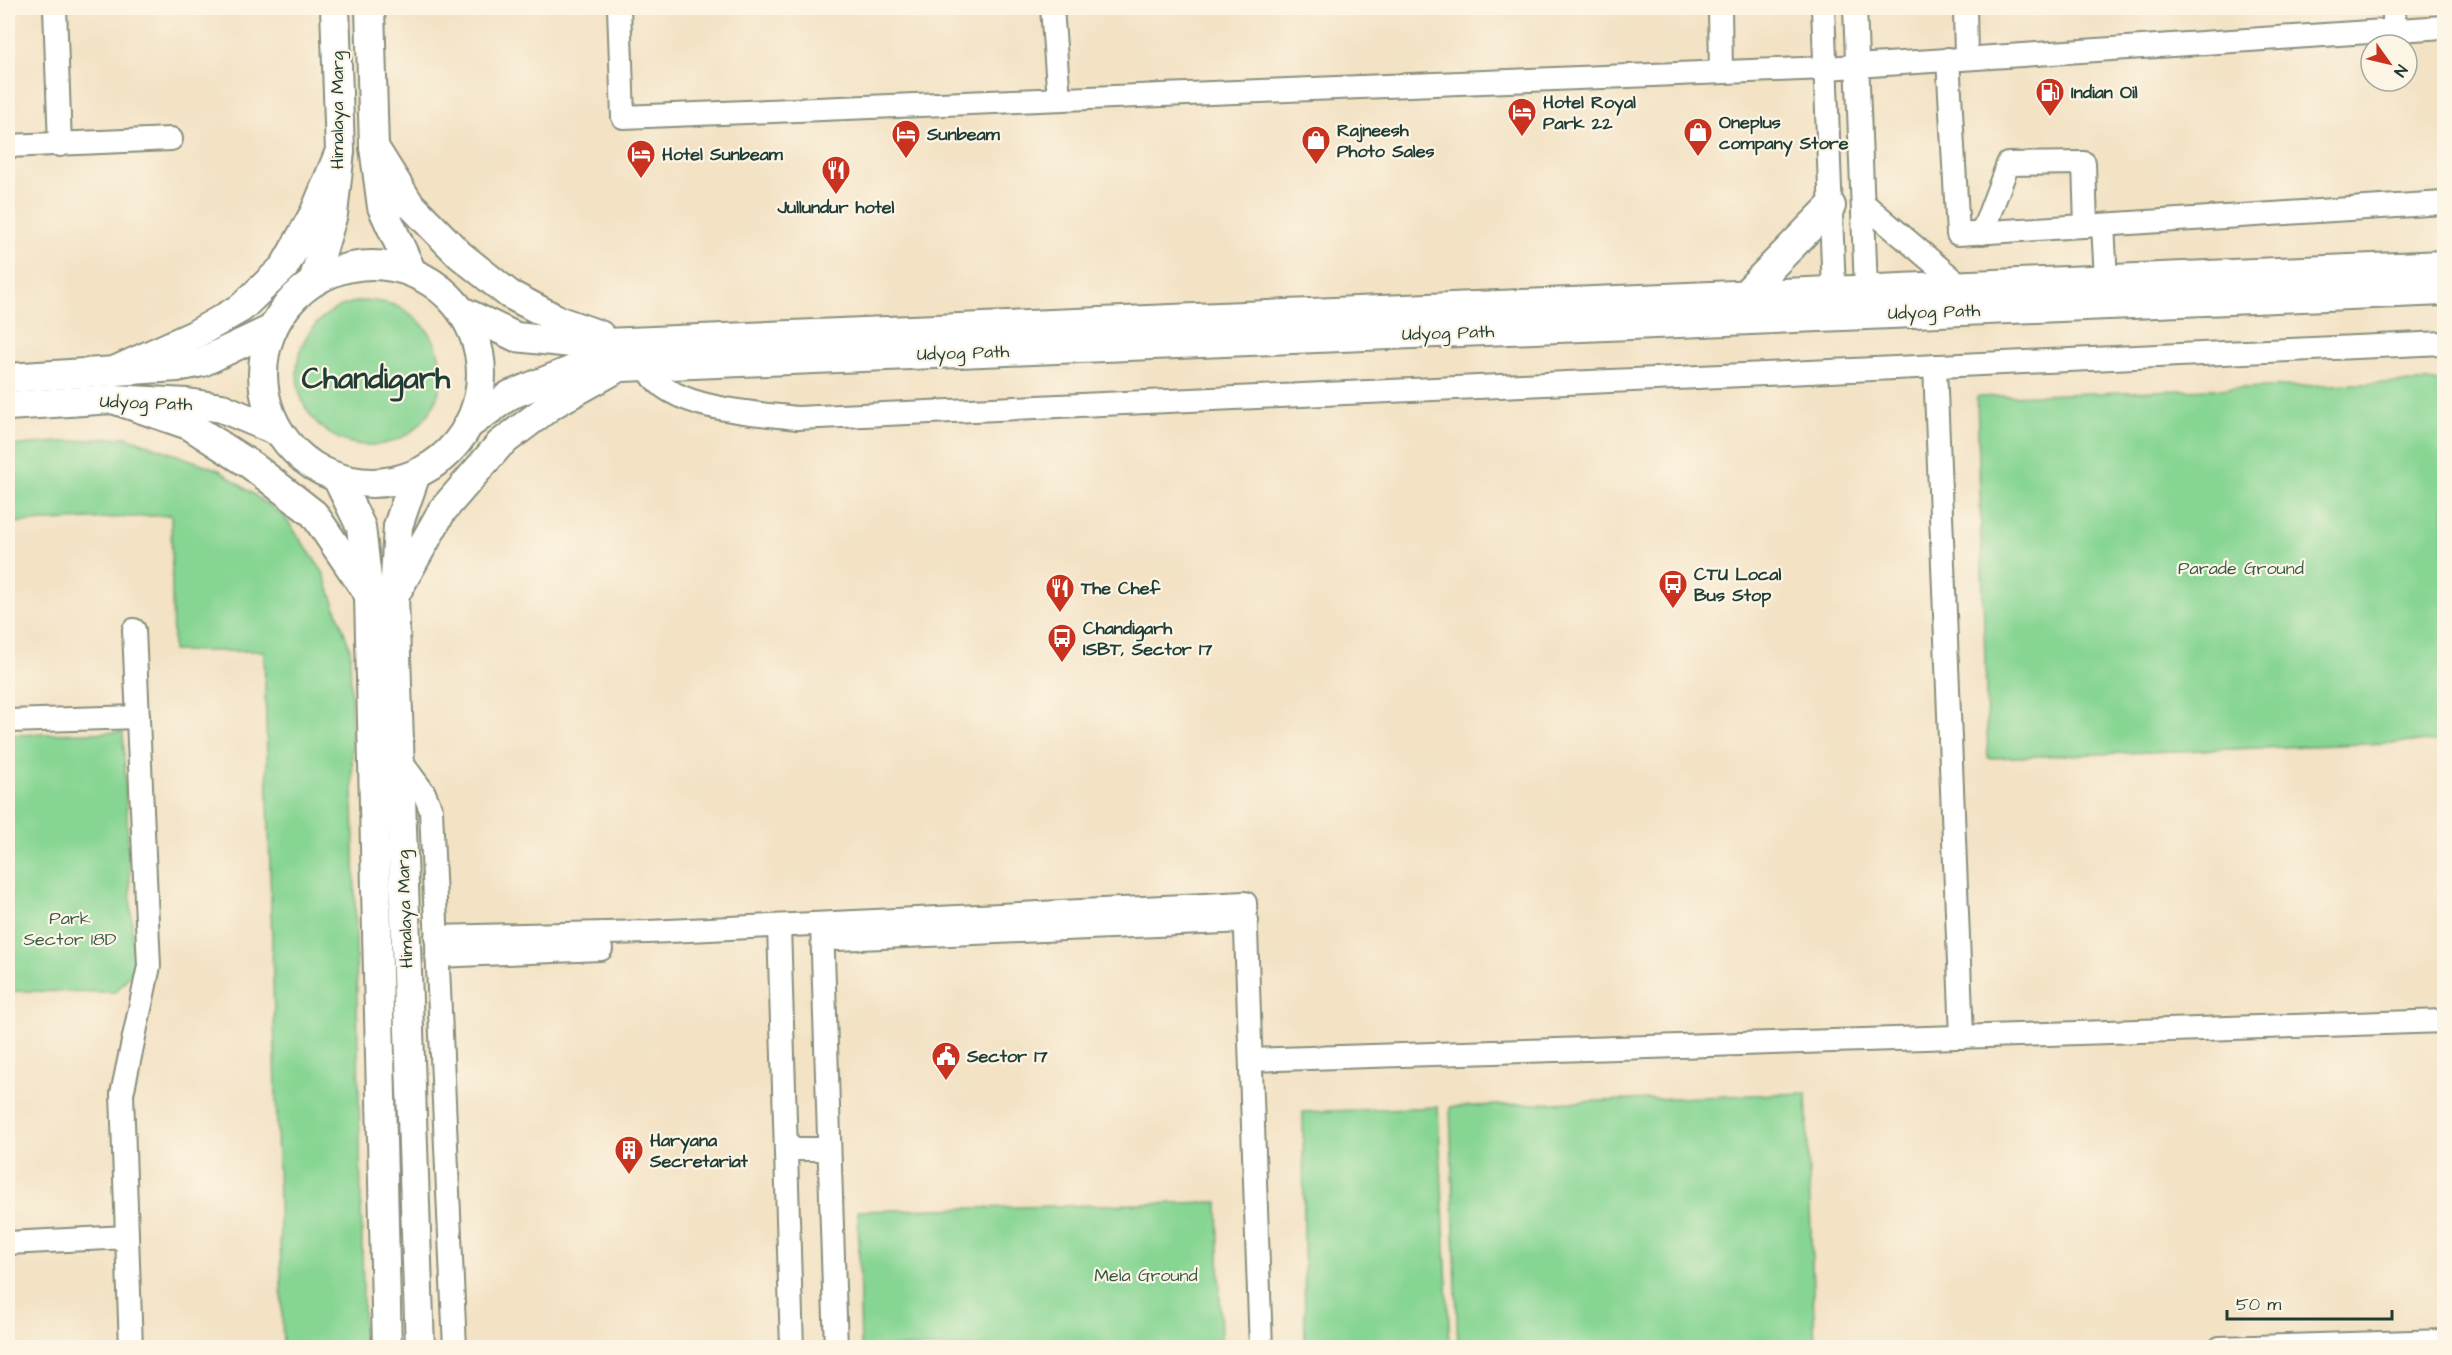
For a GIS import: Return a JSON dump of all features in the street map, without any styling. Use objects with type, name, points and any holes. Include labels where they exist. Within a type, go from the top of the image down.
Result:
[{"type":"main road","name":"Himalaya Marg","points":[[313,282],[333,214],[340,151],[335,8]]},
{"type":"main road","name":"Himalaya Marg","points":[[370,8],[374,147],[382,207],[412,272]]},
{"type":"main road","points":[[113,399],[189,425],[251,465],[314,514],[382,596],[442,511],[500,444],[553,404],[628,359],[509,294],[460,255],[409,203],[374,147]]},
{"type":"main road","points":[[114,371],[194,335],[241,308],[284,267],[314,214],[340,151]]},
{"type":"main road","points":[[1744,295],[1831,206]]},
{"type":"main road","name":"Udyog Path","points":[[467,426],[510,395],[575,369],[628,359],[1744,295],[2445,265]]},
{"type":"main road","points":[[390,266],[412,272],[426,278],[462,311],[471,327],[479,352],[481,383],[475,410],[455,445],[441,458],[416,474],[399,480],[361,482],[337,478],[310,465],[293,450],[279,432],[269,411],[264,387],[263,365],[272,329],[286,306],[313,282],[341,268],[390,266]]},
{"type":"main road","name":"Udyog Path","points":[[462,311],[516,337],[581,344],[628,359],[2445,291]]},
{"type":"main road","name":"Udyog Path","points":[[8,378],[177,367],[202,362],[272,329]]},
{"type":"main road","name":"Udyog Path","points":[[8,406],[113,399],[187,403],[222,408],[279,432]]},
{"type":"main road","name":"Himalaya Marg","points":[[387,1347],[382,596],[398,526],[416,474]]},
{"type":"main road","name":"Himalaya Marg","points":[[337,478],[361,527],[382,596],[399,759],[420,1347]]},
{"type":"street","points":[[55,8],[60,145]]},
{"type":"street","points":[[619,8],[623,117],[1826,68],[1957,59],[2394,19],[2445,27]]},
{"type":"street","points":[[1052,8],[1059,99]]},
{"type":"street","points":[[1720,8],[1721,72]]},
{"type":"street","points":[[1823,8],[1834,291]]},
{"type":"street","points":[[1855,8],[1866,289]]},
{"type":"street","points":[[1965,8],[1957,59],[1958,234],[2445,203]]},
{"type":"street","points":[[8,146],[171,139]]},
{"type":"street","points":[[1982,233],[2008,164],[2084,163],[2094,226],[2106,279]]},
{"type":"street","points":[[1863,203],[1961,286]]},
{"type":"street","points":[[628,359],[657,383],[705,405],[719,409],[797,418],[2445,343]]},
{"type":"street","points":[[1935,366],[1962,1037]]},
{"type":"street","points":[[131,1347],[122,1094],[149,966],[134,630]]},
{"type":"street","points":[[8,722],[138,717]]},
{"type":"street","points":[[399,759],[424,793],[431,810],[455,1347]]},
{"type":"street","points":[[437,946],[823,932],[1246,921],[1261,1347]]},
{"type":"street","points":[[823,932],[836,1347]]},
{"type":"street","points":[[779,934],[792,1347]]},
{"type":"street","points":[[1251,1060],[2445,1021]]},
{"type":"street","points":[[786,1149],[829,1149]]},
{"type":"street","points":[[8,1243],[127,1237]]},
{"type":"street","points":[[2220,1347],[2445,1341]]},
{"type":"green space","points":[[369,301],[397,306],[420,322],[436,345],[441,373],[436,401],[420,424],[397,440],[369,445],[341,440],[318,424],[302,401],[297,373],[302,345],[318,322],[341,306]]},
{"type":"green space","name":"Parade Ground","points":[[2444,381],[2444,741],[1988,758],[1977,397]]},
{"type":"green space","points":[[126,437],[219,470],[284,516],[323,572],[350,649],[364,1347],[283,1347],[264,651],[173,651],[171,515],[8,523],[8,446]]},
{"type":"green space","name":"Park Sector 18D","points":[[123,732],[134,969],[116,992],[8,991],[8,735]]},
{"type":"green space","points":[[1806,1093],[1815,1347],[1458,1347],[1450,1107]]},
{"type":"green space","points":[[1438,1107],[1450,1347],[1305,1347],[1303,1112]]},
{"type":"green space","name":"Mela Ground","points":[[1218,1202],[1221,1347],[861,1347],[858,1211]]},
{"type":"place","name":"Indian Oil","points":[[2050,118]]},
{"type":"place","name":"Hotel Royal Park 22","points":[[1522,138]]},
{"type":"place","name":"Oneplus company Store","points":[[1698,158]]},
{"type":"place","name":"Sunbeam","points":[[906,160]]},
{"type":"place","name":"Rajneesh Photo Sales","points":[[1316,166]]},
{"type":"place","name":"Hotel Sunbeam","points":[[641,180]]},
{"type":"place","name":"Jullundur hotel","points":[[836,196]]},
{"type":"place","name":"CTU Local Bus Stop","points":[[1673,610]]},
{"type":"place","name":"The Chef","points":[[1060,614]]},
{"type":"place","name":"Chandigarh ISBT, Sector 17","points":[[1062,664]]},
{"type":"place","name":"Sector 17","points":[[946,1082]]},
{"type":"place","name":"Haryana Secretariat","points":[[629,1176]]},
{"type":"district","name":"Chandigarh","points":[[376,379]]}]
